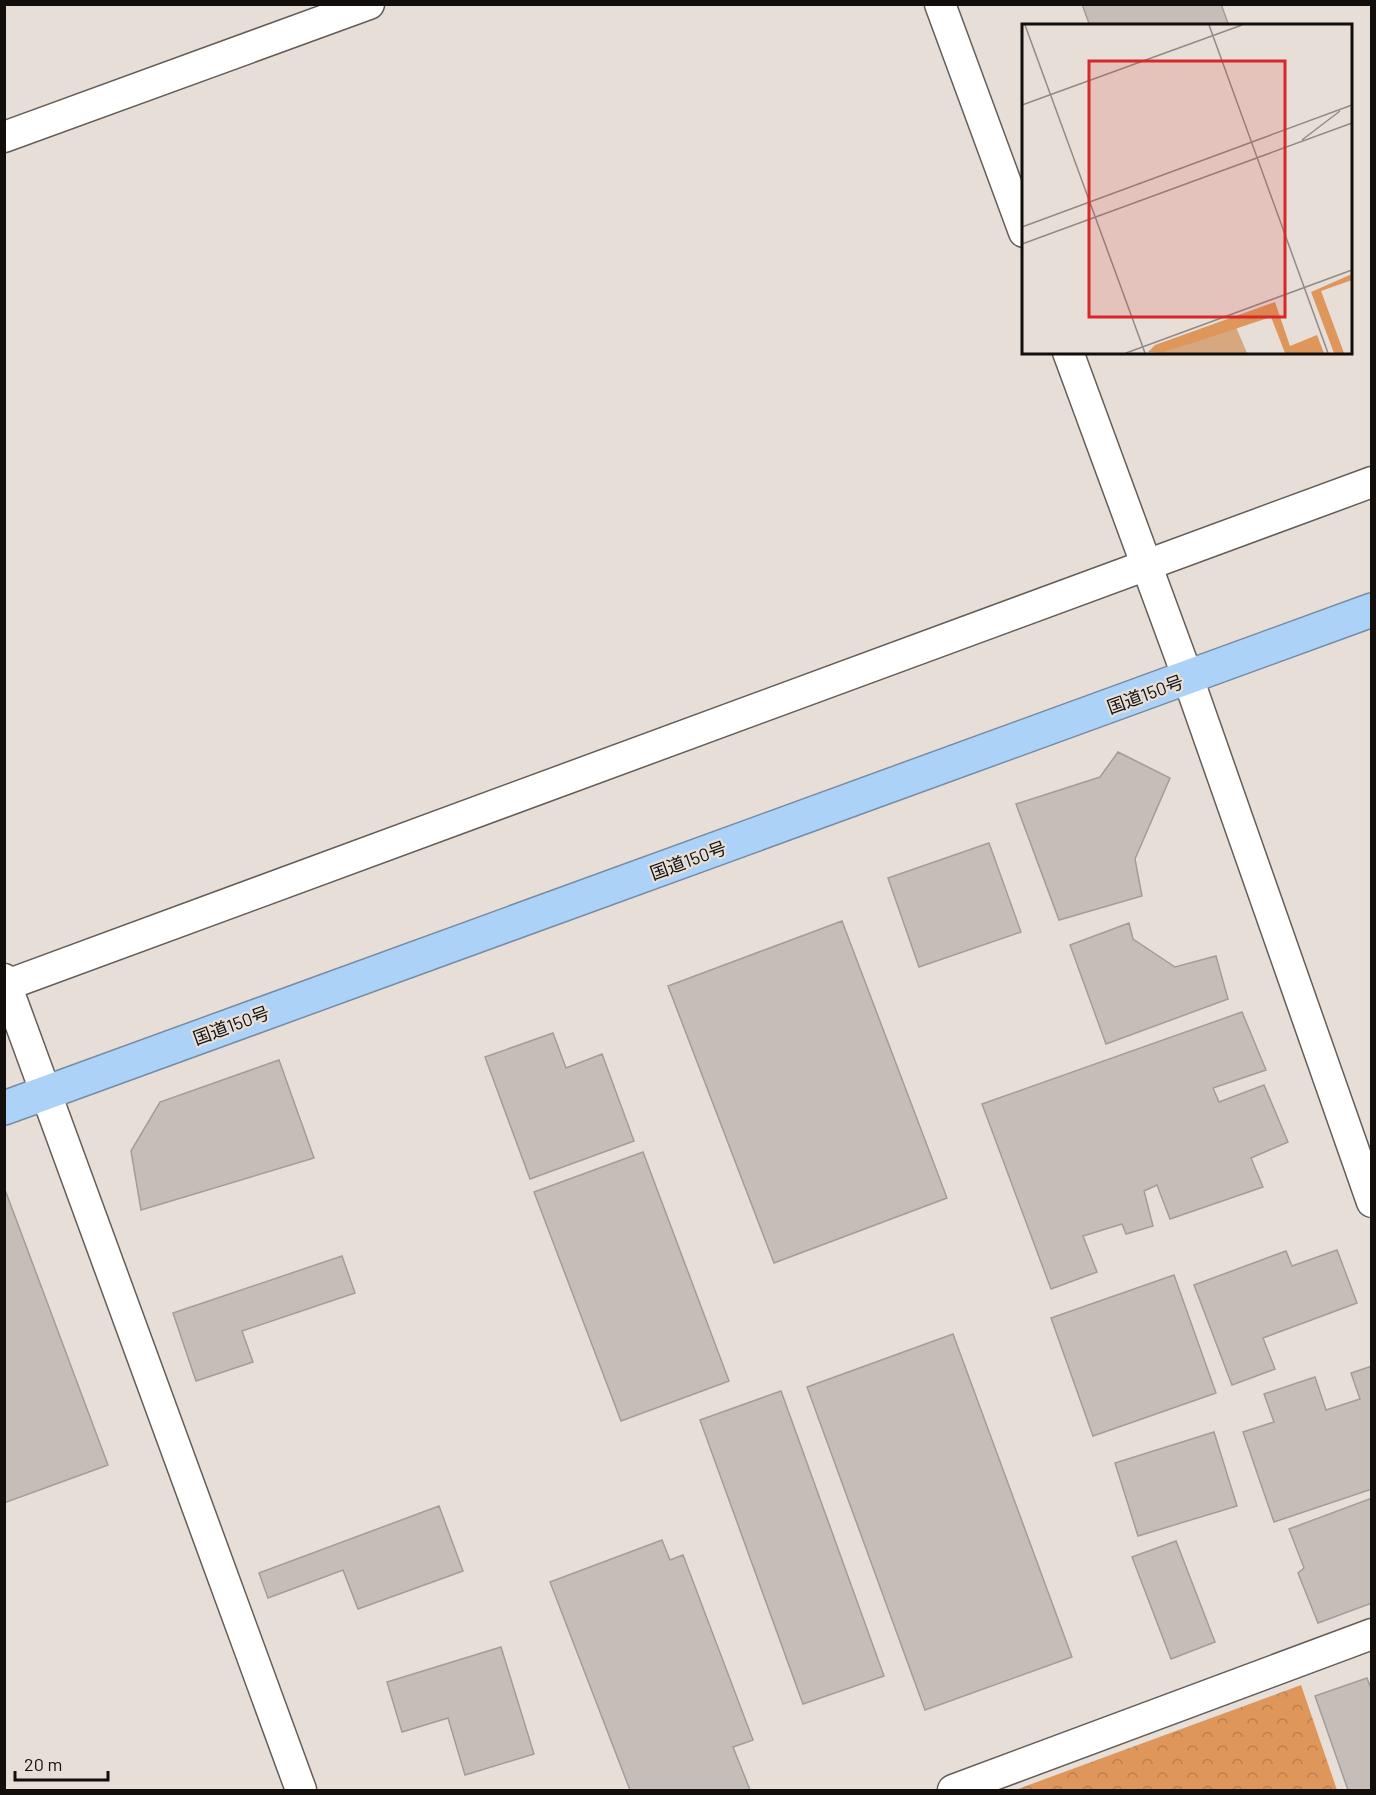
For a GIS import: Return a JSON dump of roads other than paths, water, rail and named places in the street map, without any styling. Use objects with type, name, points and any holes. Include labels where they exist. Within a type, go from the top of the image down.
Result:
[{"type":"highway","name":"国道150号","points":[[4,1108],[1371,610]]},
{"type":"street","points":[[4,137],[369,4]]},
{"type":"street","points":[[940,4],[1022,229]]},
{"type":"street","points":[[1069,354],[1188,678],[1371,1203]]},
{"type":"street","points":[[302,1791],[48,1092],[5,983],[1371,482]]},
{"type":"street","points":[[953,1791],[1371,1634]]}]
